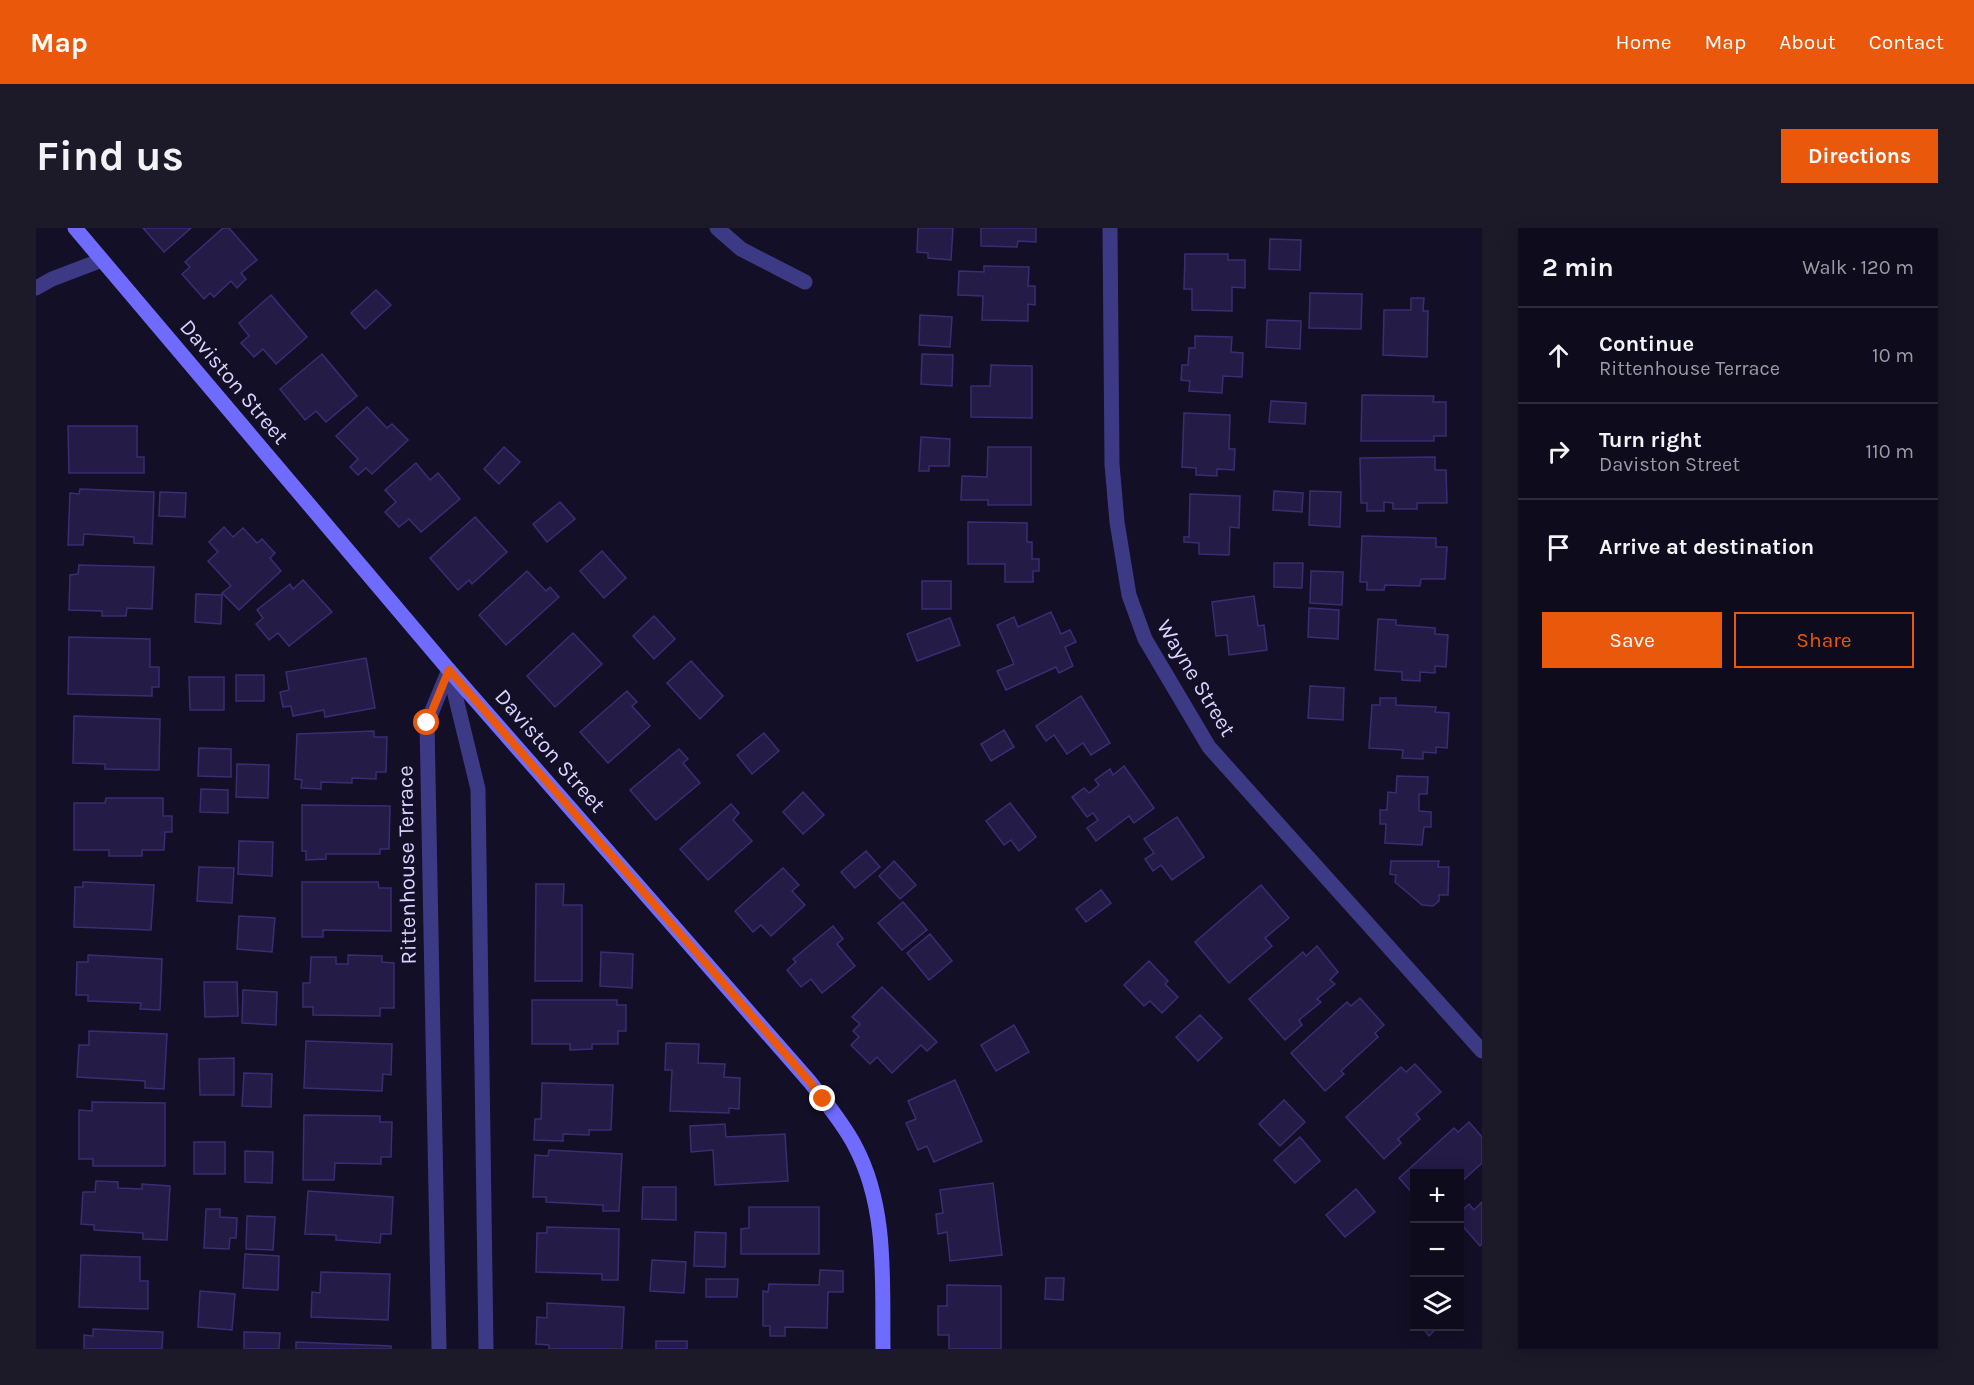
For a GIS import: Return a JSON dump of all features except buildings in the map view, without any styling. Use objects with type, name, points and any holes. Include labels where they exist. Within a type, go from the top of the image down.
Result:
[{"type":"main road","name":"Daviston Street","points":[[75,228],[449,670],[810,1082],[848,1134],[868,1177],[876,1208],[882,1247],[883,1349]]},
{"type":"street","points":[[717,228],[741,249],[805,282]]},
{"type":"street","name":"Wayne Street","points":[[1110,228],[1114,493],[1129,596],[1145,639],[1209,747],[1482,1051]]},
{"type":"street","points":[[36,288],[52,279],[102,260]]},
{"type":"street","points":[[449,670],[478,789],[486,1349]]},
{"type":"street","name":"Rittenhouse Terrace","points":[[439,1349],[427,723],[449,670]]},
{"type":"route","points":[[427,723],[449,670],[823,1099]]}]
